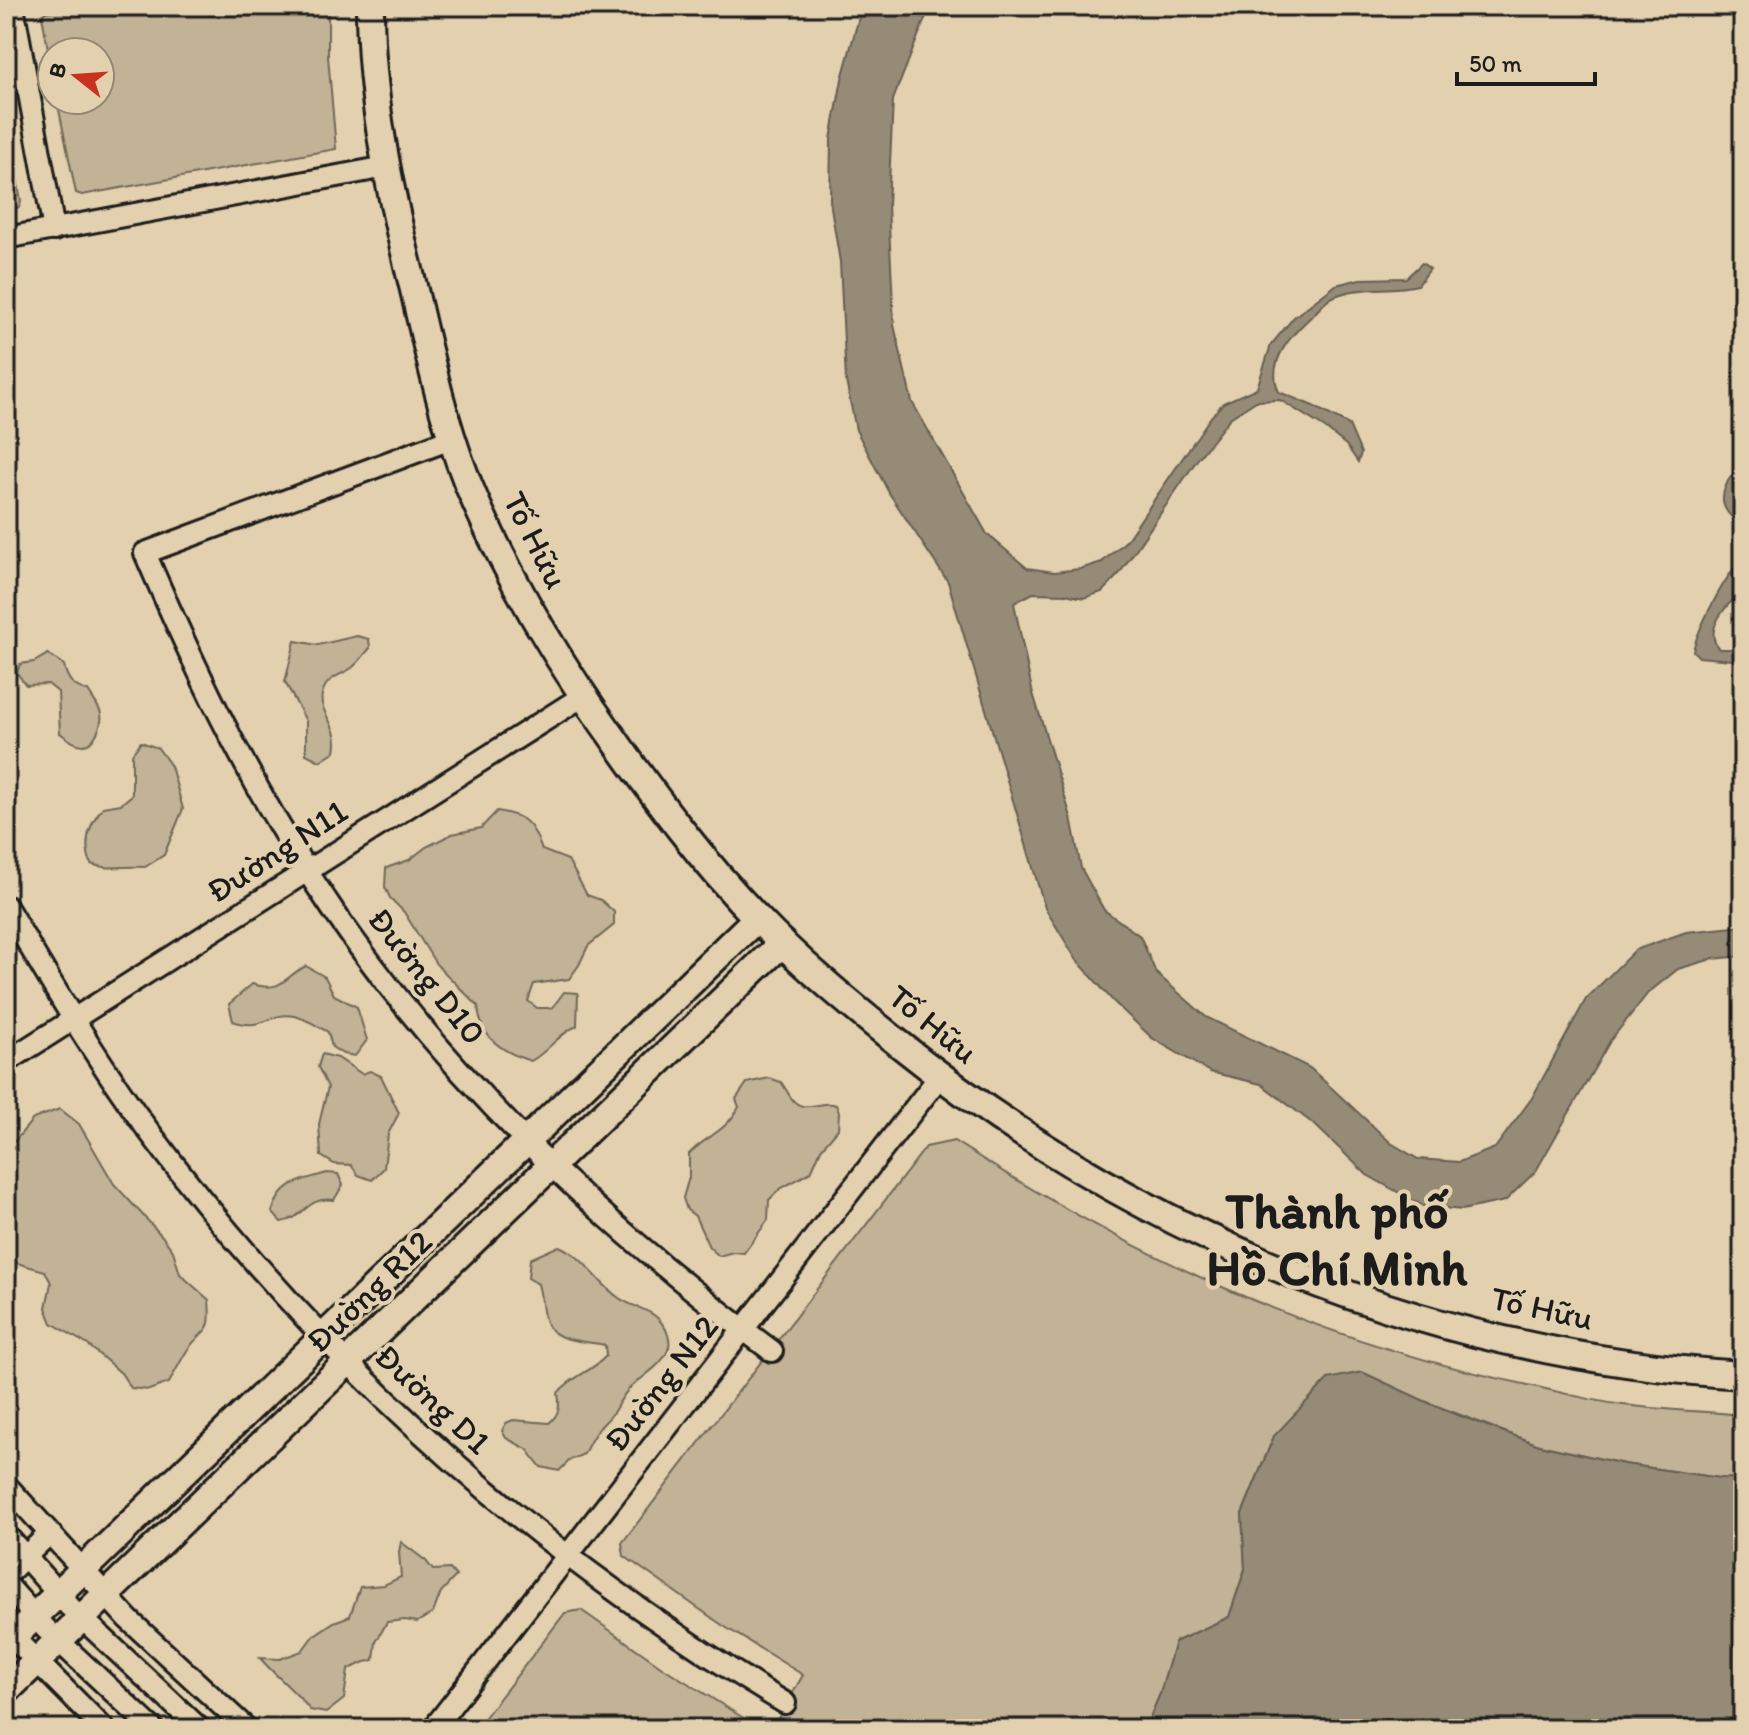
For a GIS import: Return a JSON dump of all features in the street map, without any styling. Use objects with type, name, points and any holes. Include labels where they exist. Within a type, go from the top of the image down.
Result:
[{"type":"main road","points":[[370,6],[375,93],[386,167]]},
{"type":"main road","name":"Tố Hữu","points":[[386,167],[451,439],[505,565],[583,696],[651,793],[757,918],[814,974],[939,1077],[1008,1125],[1083,1172],[1171,1220],[1283,1271],[1396,1310],[1541,1347],[1653,1367],[1743,1375]]},
{"type":"main road","name":"Đường R12","points":[[8,1638],[35,1617],[757,918]]},
{"type":"main road","name":"Đường R12","points":[[6,1691],[782,943]]},
{"type":"street","points":[[13,6],[54,230]]},
{"type":"street","points":[[6,238],[386,167]]},
{"type":"street","name":"Đường D10","points":[[451,439],[145,553],[179,633],[223,721],[307,870],[400,999],[451,1060],[550,1166],[648,1254],[772,1351]]},
{"type":"street","name":"Đường N11","points":[[6,1062],[583,696]]},
{"type":"street","name":"Đường D1","points":[[6,906],[74,1019],[137,1114],[237,1243],[347,1362],[418,1432],[567,1557],[667,1629],[785,1703]]},
{"type":"street","name":"Đường N12","points":[[433,1729],[939,1077]]},
{"type":"street","points":[[6,1485],[105,1595],[203,1691],[247,1729]]},
{"type":"street","points":[[6,1535],[58,1594],[200,1729]]},
{"type":"street","points":[[6,1575],[30,1563],[54,1540]]},
{"type":"street","points":[[6,1584],[58,1640],[153,1729]]},
{"type":"street","points":[[8,1638],[104,1729]]},
{"type":"shaded area","points":[[78,6],[328,6],[328,56],[336,149],[82,195],[76,193],[60,116],[116,116],[116,36],[46,36],[42,16],[45,12]]},
{"type":"shaded area","points":[[862,6],[930,6],[893,100],[888,205],[894,325],[912,402],[987,534],[1027,568],[1054,572],[1080,569],[1102,562],[1126,541],[1210,418],[1223,403],[1257,388],[1271,345],[1294,317],[1336,285],[1360,279],[1406,278],[1422,263],[1430,269],[1418,285],[1354,291],[1330,298],[1297,330],[1278,359],[1275,370],[1279,392],[1349,425],[1361,453],[1358,462],[1346,445],[1325,428],[1280,400],[1256,401],[1230,418],[1197,460],[1119,574],[1102,592],[1084,598],[1033,593],[1014,603],[1032,690],[1071,817],[1081,868],[1104,910],[1140,936],[1156,973],[1206,1017],[1310,1068],[1391,1143],[1418,1159],[1459,1162],[1495,1148],[1532,1098],[1586,999],[1635,950],[1686,932],[1743,926],[1743,956],[1712,959],[1678,969],[1648,993],[1610,1041],[1536,1171],[1505,1201],[1462,1210],[1423,1206],[1367,1175],[1316,1126],[1261,1084],[1210,1072],[1152,1038],[1113,1001],[1076,959],[1045,908],[948,582],[889,493],[856,430],[846,381],[840,262],[830,201],[831,139],[842,79]]},
{"type":"shaded area","points":[[6,120],[21,201],[19,207],[6,212]]},
{"type":"shaded area","points":[[1743,465],[1743,485],[1736,503],[1743,510],[1743,528],[1725,508],[1723,494],[1728,481]]},
{"type":"shaded area","points":[[1743,559],[1743,592],[1724,610],[1714,634],[1719,649],[1743,649],[1743,661],[1699,657],[1693,651],[1707,615],[1721,588]]},
{"type":"shaded area","points":[[357,636],[369,639],[370,648],[353,667],[329,682],[322,694],[336,741],[335,751],[320,761],[306,754],[306,721],[285,682],[295,641],[318,645]]},
{"type":"shaded area","points":[[48,654],[64,665],[72,682],[88,691],[100,711],[99,728],[87,744],[77,744],[60,733],[58,692],[48,684],[26,685],[17,673],[20,664],[34,662]]},
{"type":"shaded area","points":[[141,742],[158,748],[171,766],[183,809],[164,855],[145,867],[91,864],[88,842],[91,827],[103,807],[121,804],[132,795],[132,754]]},
{"type":"shaded area","points":[[497,811],[515,815],[527,822],[542,850],[568,860],[587,895],[601,900],[614,912],[614,925],[588,946],[569,979],[534,984],[528,1001],[537,1008],[552,1008],[564,992],[578,993],[577,1026],[531,1061],[502,1048],[488,1036],[478,1006],[436,964],[385,887],[386,868],[409,860],[452,834],[481,828]]},
{"type":"shaded area","points":[[306,966],[325,977],[334,995],[357,1007],[367,1040],[355,1056],[343,1054],[332,1047],[328,1032],[298,1017],[279,1016],[252,1024],[233,1021],[229,1004],[252,984],[270,987],[282,983]]},
{"type":"shaded area","points":[[322,1054],[338,1058],[362,1074],[370,1071],[381,1076],[399,1113],[388,1134],[384,1168],[372,1180],[358,1175],[351,1165],[334,1164],[321,1156],[319,1124],[328,1087],[318,1067]]},
{"type":"shaded area","points":[[769,1078],[781,1082],[797,1104],[836,1105],[839,1112],[838,1129],[821,1149],[811,1172],[780,1189],[769,1200],[768,1220],[744,1253],[719,1256],[709,1247],[683,1198],[689,1177],[689,1154],[734,1116],[739,1107],[736,1099],[747,1083]]},
{"type":"shaded area","points":[[60,1109],[79,1124],[114,1184],[173,1251],[180,1274],[209,1300],[208,1325],[188,1349],[169,1383],[149,1390],[131,1388],[121,1373],[88,1345],[52,1323],[46,1308],[51,1283],[45,1271],[6,1260],[6,1140],[15,1141],[33,1119]]},
{"type":"shaded area","points":[[954,1141],[1023,1184],[1161,1259],[1304,1320],[1378,1346],[1454,1368],[1606,1402],[1743,1415],[1743,1479],[1624,1464],[1539,1445],[1404,1393],[1274,1436],[1242,1514],[1245,1569],[1229,1617],[1175,1642],[1160,1694],[1145,1729],[772,1729],[803,1675],[722,1625],[624,1556],[622,1543],[926,1147]]},
{"type":"shaded area","points":[[327,1173],[338,1174],[343,1185],[334,1200],[317,1201],[295,1217],[281,1222],[272,1212],[281,1194],[293,1184]]},
{"type":"shaded area","points":[[559,1246],[584,1263],[619,1298],[657,1318],[667,1332],[669,1343],[661,1361],[626,1393],[594,1435],[584,1454],[570,1460],[559,1471],[541,1467],[527,1449],[506,1438],[502,1431],[506,1423],[513,1420],[549,1423],[558,1410],[558,1393],[606,1356],[605,1345],[568,1339],[553,1332],[547,1325],[538,1284],[528,1278],[530,1259]]},
{"type":"shaded area","points":[[1362,1372],[1444,1410],[1539,1445],[1624,1464],[1743,1479],[1743,1729],[1145,1729],[1160,1694],[1175,1642],[1229,1617],[1245,1569],[1242,1514],[1274,1436],[1328,1379]]},
{"type":"shaded area","points":[[401,1542],[433,1570],[450,1569],[456,1576],[441,1592],[433,1613],[417,1622],[387,1622],[376,1642],[374,1660],[348,1670],[344,1699],[326,1713],[310,1710],[260,1658],[280,1659],[302,1651],[313,1636],[350,1616],[360,1587],[384,1585],[401,1577]]},
{"type":"shaded area","points":[[581,1610],[662,1667],[761,1729],[476,1729],[565,1613]]},
{"type":"district","name":"Thành phố Hồ Chí Minh","points":[[1337,1239]]}]
